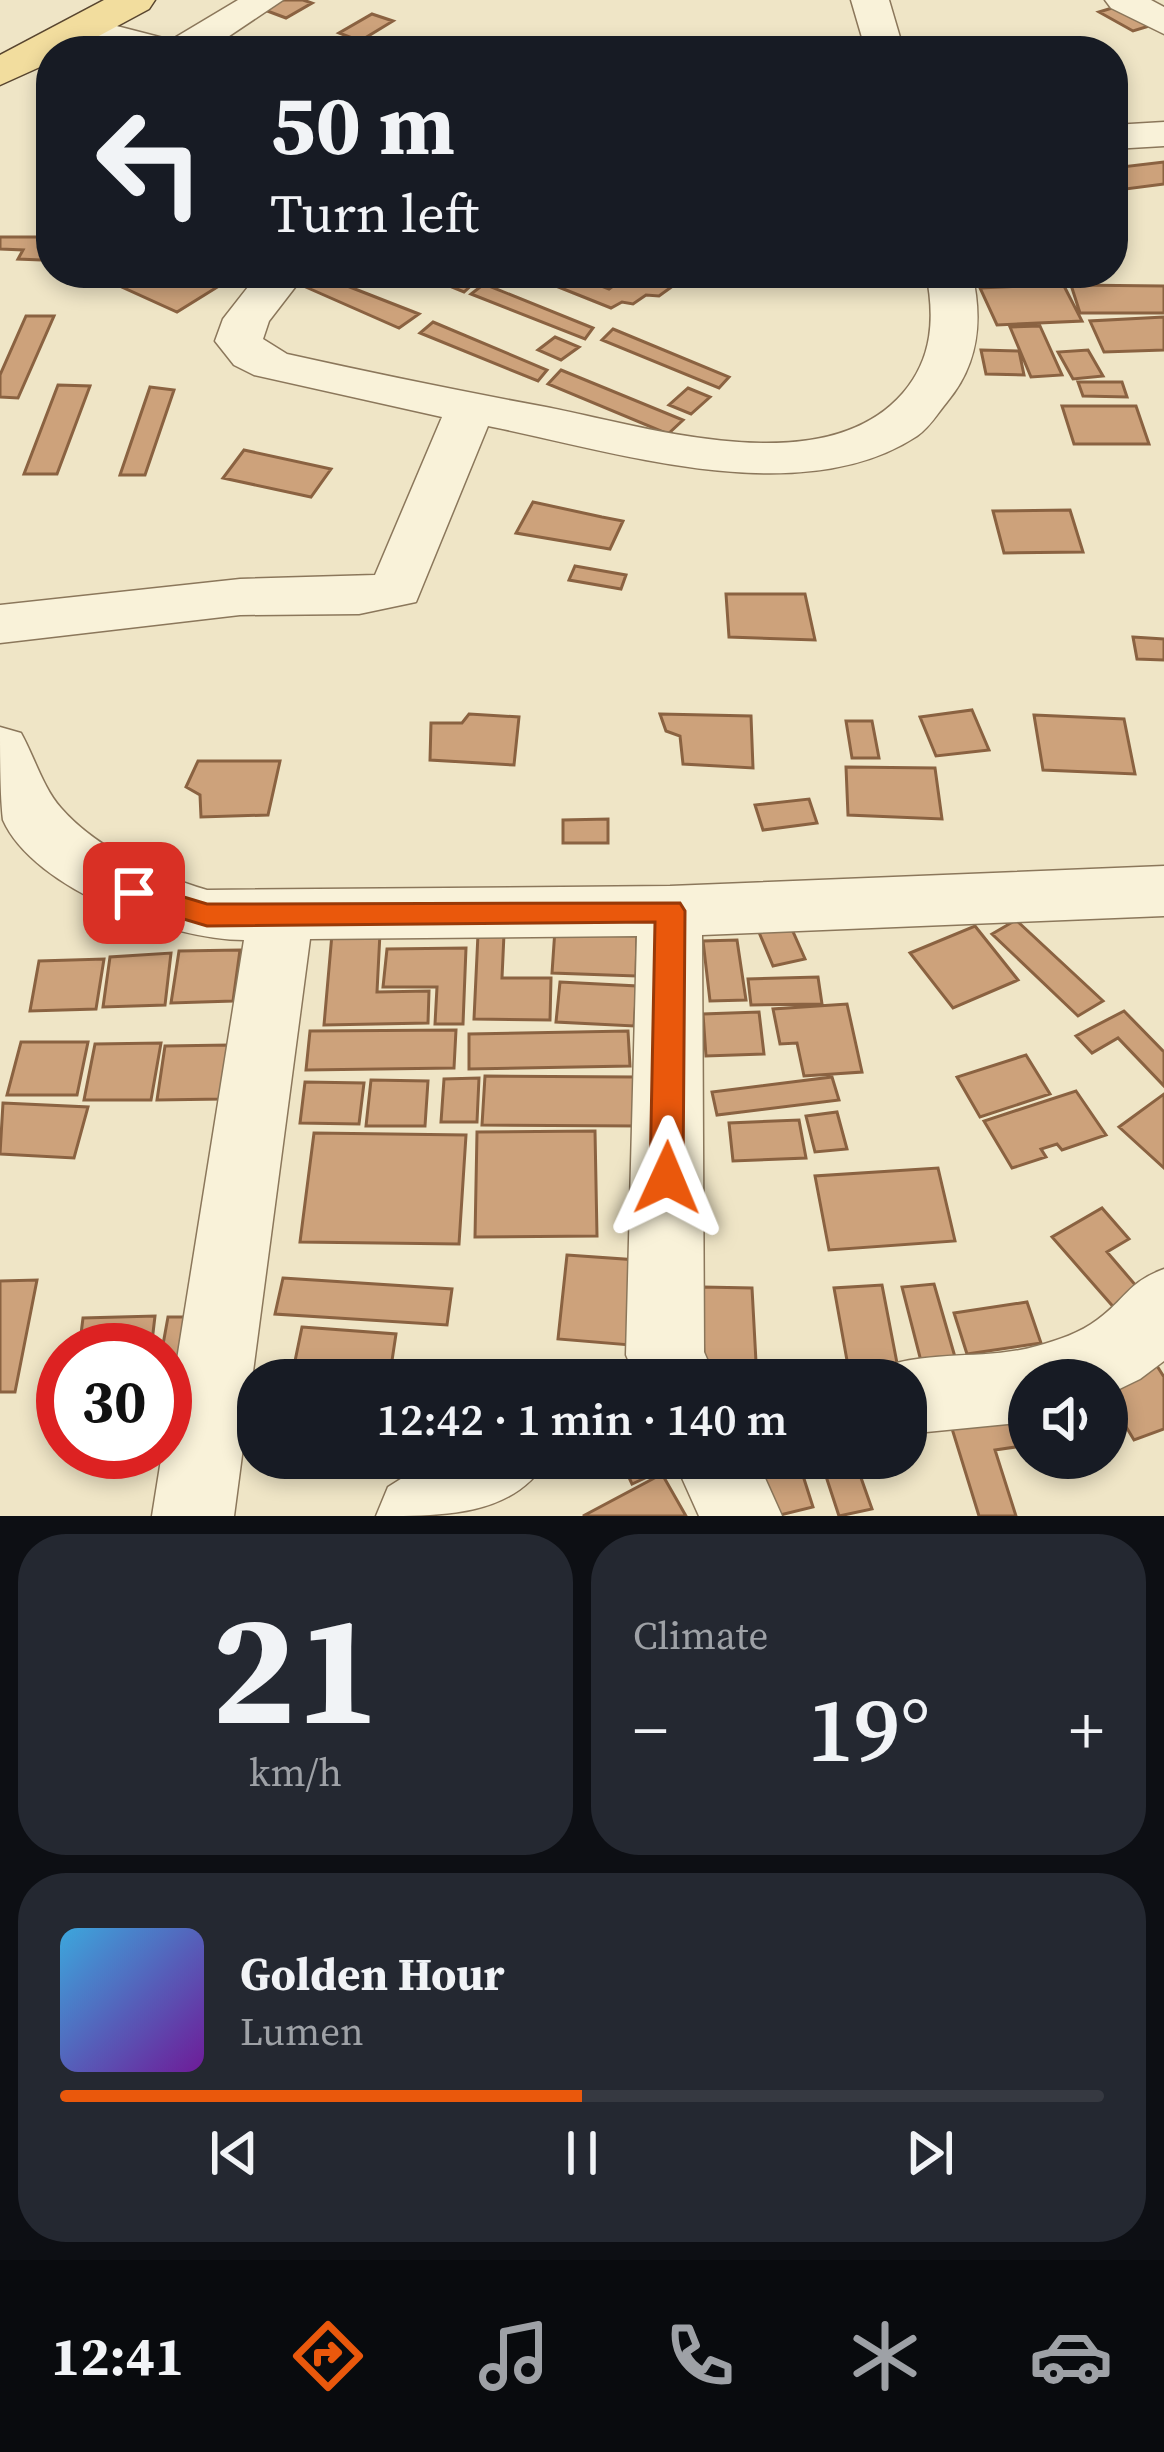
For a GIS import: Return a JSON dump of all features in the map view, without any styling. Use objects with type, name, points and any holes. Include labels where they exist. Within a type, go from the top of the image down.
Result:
[{"type":"main road","points":[[68,36],[135,0]]},
{"type":"main road","points":[[103,36],[170,0]]},
{"type":"main road","points":[[0,72],[36,53]]},
{"type":"main road","points":[[0,91],[36,72]]},
{"type":"street","points":[[205,36],[264,0]]},
{"type":"street","points":[[870,0],[881,36]]},
{"type":"street","points":[[1124,0],[1164,23]]},
{"type":"street","points":[[1128,136],[1164,134]]},
{"type":"street","points":[[272,288],[246,319],[239,340],[251,355],[271,365],[714,455],[815,455],[858,447],[900,426],[928,398],[949,360],[959,332],[952,288]]},
{"type":"street","points":[[0,624],[56,622],[246,596],[374,596],[398,589],[470,408]]},
{"type":"street","points":[[0,748],[34,820],[67,850],[105,871],[118,885],[207,915],[280,918],[670,911],[1164,891]]},
{"type":"street","points":[[656,1359],[670,911]]},
{"type":"street","points":[[193,1516],[280,918]]},
{"type":"street","points":[[1103,1359],[1137,1340],[1164,1304]]},
{"type":"street","points":[[927,1394],[1008,1387]]},
{"type":"street","points":[[417,1516],[474,1479]]},
{"type":"street","points":[[724,1479],[741,1516]]},
{"type":"building","points":[[280,0],[312,3],[286,18],[262,9]]},
{"type":"building","points":[[1125,4],[1159,23],[1133,31],[1099,12]]},
{"type":"building","points":[[372,14],[393,21],[368,36],[339,33]]},
{"type":"building","points":[[1164,162],[1164,184],[1128,189],[1128,166]]},
{"type":"building","points":[[0,237],[36,237],[36,260],[18,259],[23,250],[0,249]]},
{"type":"building","points":[[1164,286],[1164,313],[1080,313],[1072,288]]},
{"type":"building","points":[[124,288],[216,288],[177,312]]},
{"type":"building","points":[[308,288],[352,288],[419,314],[399,328]]},
{"type":"building","points":[[479,288],[494,288],[593,328],[585,339],[471,294]]},
{"type":"building","points":[[561,288],[670,288],[659,296],[646,295],[633,304],[622,302],[611,308]]},
{"type":"building","points":[[980,288],[1065,288],[1082,321],[997,325]]},
{"type":"building","points":[[26,316],[54,316],[18,398],[0,397],[0,375]]},
{"type":"building","points":[[1164,317],[1164,350],[1104,352],[1090,321]]},
{"type":"building","points":[[433,322],[547,370],[538,381],[420,333]]},
{"type":"building","points":[[1040,326],[1062,375],[1031,377],[1010,327]]},
{"type":"building","points":[[613,329],[729,377],[719,388],[602,340]]},
{"type":"building","points":[[555,337],[579,347],[561,360],[538,350]]},
{"type":"building","points":[[981,350],[1019,351],[1024,375],[986,374]]},
{"type":"building","points":[[1088,350],[1103,376],[1073,379],[1058,352]]},
{"type":"building","points":[[561,370],[683,420],[668,434],[548,384]]},
{"type":"building","points":[[1078,382],[1122,382],[1127,397],[1083,396]]},
{"type":"building","points":[[58,385],[90,386],[57,474],[24,474]]},
{"type":"building","points":[[150,387],[174,390],[145,475],[120,475]]},
{"type":"building","points":[[688,388],[710,397],[691,414],[669,405]]},
{"type":"building","points":[[1062,406],[1136,406],[1149,444],[1074,444]]},
{"type":"building","points":[[244,450],[331,469],[311,497],[223,478]]},
{"type":"building","points":[[533,502],[623,521],[610,549],[516,533]]},
{"type":"building","points":[[1070,510],[1083,552],[1004,553],[993,511]]},
{"type":"building","points":[[575,566],[626,575],[621,589],[569,580]]},
{"type":"building","points":[[726,594],[805,594],[815,640],[729,637]]},
{"type":"building","points":[[1133,637],[1164,639],[1164,660],[1137,659]]},
{"type":"building","points":[[972,710],[989,750],[936,756],[920,717]]},
{"type":"building","points":[[469,714],[519,717],[514,765],[430,760],[431,723],[462,723]]},
{"type":"building","points":[[660,714],[751,716],[753,768],[683,764],[680,736],[666,731]]},
{"type":"building","points":[[1034,715],[1124,719],[1135,774],[1043,770]]},
{"type":"building","points":[[846,721],[872,721],[879,758],[852,758]]},
{"type":"building","points":[[198,761],[280,761],[268,815],[201,817],[200,795],[186,787]]},
{"type":"building","points":[[846,767],[935,768],[942,819],[848,815]]},
{"type":"building","points":[[809,799],[817,823],[763,830],[755,805]]},
{"type":"building","points":[[608,819],[608,843],[563,843],[563,820]]},
{"type":"building","points":[[787,918],[805,959],[773,966],[756,925]]},
{"type":"building","points":[[1016,920],[1103,1001],[1078,1016],[992,934]]},
{"type":"building","points":[[975,926],[1018,980],[953,1008],[910,953]]},
{"type":"building","points":[[555,929],[637,931],[636,976],[552,973]]},
{"type":"building","points":[[380,933],[377,992],[429,991],[428,1023],[324,1025],[332,934]]},
{"type":"building","points":[[478,934],[504,934],[502,978],[551,978],[550,1020],[474,1019]]},
{"type":"building","points":[[737,940],[746,1000],[710,1001],[703,941]]},
{"type":"building","points":[[466,948],[463,1024],[435,1024],[437,987],[383,987],[387,949]]},
{"type":"building","points":[[240,950],[233,1001],[171,1003],[179,951]]},
{"type":"building","points":[[171,953],[165,1005],[103,1007],[110,957]]},
{"type":"building","points":[[104,959],[96,1009],[30,1011],[39,961]]},
{"type":"building","points":[[818,977],[822,1004],[751,1005],[748,979]]},
{"type":"building","points":[[560,982],[637,986],[634,1026],[556,1022]]},
{"type":"building","points":[[847,1004],[862,1072],[804,1076],[797,1043],[780,1044],[773,1009]]},
{"type":"building","points":[[1124,1011],[1164,1052],[1164,1086],[1118,1038],[1092,1053],[1076,1036]]},
{"type":"building","points":[[759,1012],[764,1054],[706,1056],[703,1014]]},
{"type":"building","points":[[456,1030],[454,1068],[306,1070],[310,1031]]},
{"type":"building","points":[[628,1031],[630,1066],[469,1069],[469,1034]]},
{"type":"building","points":[[21,1042],[88,1042],[77,1095],[7,1095]]},
{"type":"building","points":[[161,1043],[151,1100],[84,1100],[95,1044]]},
{"type":"building","points":[[229,1045],[222,1099],[157,1100],[165,1046]]},
{"type":"building","points":[[1026,1055],[1050,1094],[980,1117],[957,1077]]},
{"type":"building","points":[[485,1076],[636,1077],[637,1126],[482,1125]]},
{"type":"building","points":[[832,1077],[839,1100],[717,1115],[712,1092]]},
{"type":"building","points":[[479,1078],[477,1122],[441,1122],[444,1079]]},
{"type":"building","points":[[371,1080],[428,1081],[425,1126],[366,1126]]},
{"type":"building","points":[[305,1082],[364,1083],[359,1124],[300,1123]]},
{"type":"building","points":[[1076,1091],[1106,1135],[1062,1150],[1057,1144],[1041,1149],[1046,1157],[1012,1168],[984,1121]]},
{"type":"building","points":[[1164,1094],[1164,1168],[1119,1127]]},
{"type":"building","points":[[3,1103],[88,1107],[74,1158],[0,1154]]},
{"type":"building","points":[[837,1112],[847,1149],[815,1152],[806,1116]]},
{"type":"building","points":[[799,1120],[806,1158],[733,1161],[729,1123]]},
{"type":"building","points":[[595,1131],[597,1236],[475,1237],[477,1132]]},
{"type":"building","points":[[314,1133],[466,1135],[459,1244],[300,1242]]},
{"type":"building","points":[[938,1168],[955,1241],[829,1250],[815,1176]]},
{"type":"building","points":[[1102,1208],[1129,1239],[1107,1252],[1144,1295],[1117,1311],[1052,1237]]},
{"type":"building","points":[[567,1255],[637,1260],[630,1345],[558,1339]]},
{"type":"building","points":[[283,1278],[452,1289],[447,1325],[275,1314]]},
{"type":"building","points":[[37,1280],[15,1392],[0,1392],[0,1281]]},
{"type":"building","points":[[934,1284],[955,1357],[920,1359],[902,1287]]},
{"type":"building","points":[[882,1285],[896,1359],[847,1359],[834,1288]]},
{"type":"building","points":[[702,1287],[752,1288],[756,1359],[704,1359]]},
{"type":"building","points":[[1027,1302],[1041,1343],[967,1354],[954,1313]]},
{"type":"building","points":[[155,1316],[154,1323],[82,1323],[83,1318]]},
{"type":"building","points":[[168,1317],[205,1317],[192,1404],[192,1323],[167,1323]]},
{"type":"building","points":[[302,1327],[396,1334],[392,1359],[295,1359]]},
{"type":"building","points":[[1152,1358],[1164,1377],[1164,1429],[1134,1440],[1128,1430],[1128,1368]]},
{"type":"building","points":[[1008,1409],[1008,1448],[995,1450],[1016,1516],[979,1516],[949,1419]]},
{"type":"building","points":[[653,1479],[665,1479],[686,1516],[583,1516]]},
{"type":"building","points":[[764,1479],[804,1479],[813,1507],[776,1516]]},
{"type":"building","points":[[827,1479],[861,1479],[872,1509],[839,1516]]},
{"type":"route","points":[[134,893],[207,915],[280,918],[670,911],[667,1178]]}]
